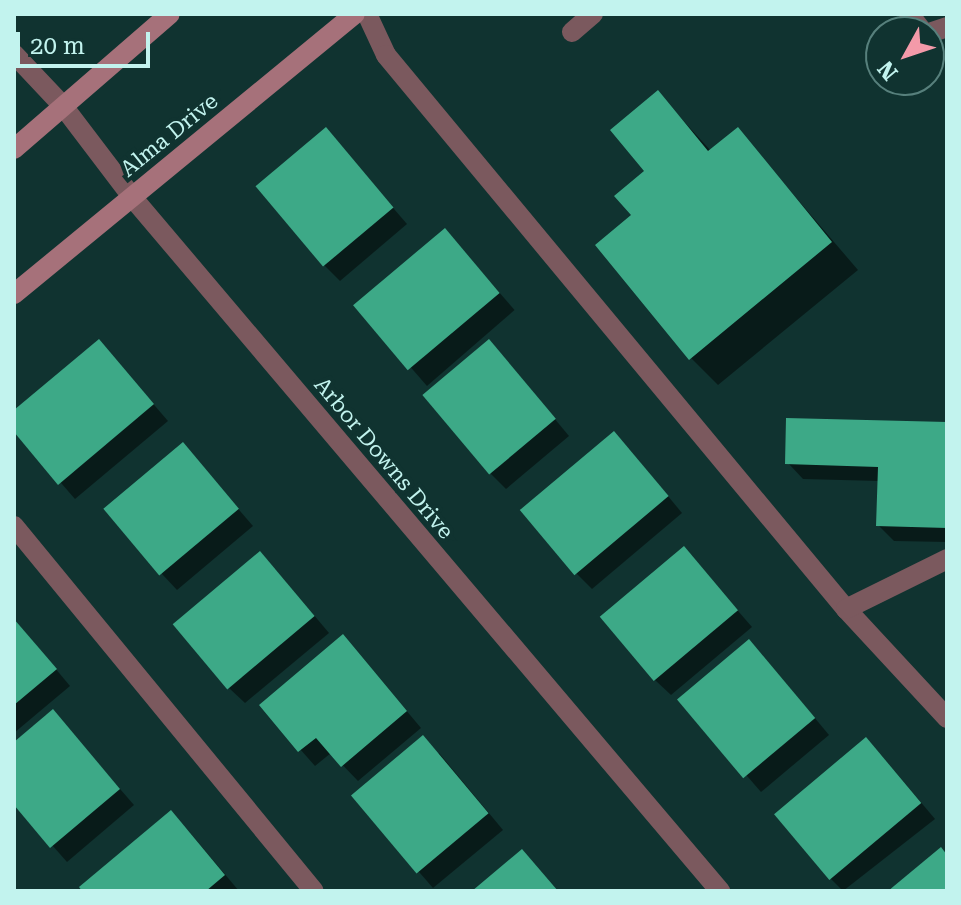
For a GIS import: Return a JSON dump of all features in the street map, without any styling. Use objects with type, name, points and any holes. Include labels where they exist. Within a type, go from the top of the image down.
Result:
[{"type":"main road","points":[[14,149],[170,14]]},
{"type":"main road","name":"Alma Drive","points":[[14,294],[355,14]]},
{"type":"street","points":[[367,14],[386,55],[846,609],[947,718]]},
{"type":"street","points":[[572,32],[593,14]]},
{"type":"street","name":"Arbor Downs Drive","points":[[14,54],[63,106],[132,197],[720,891]]},
{"type":"street","points":[[14,526],[314,891]]},
{"type":"street","points":[[846,609],[947,559]]},
{"type":"building","points":[[658,90],[708,151],[738,127],[832,242],[689,360],[595,245],[631,215],[614,196],[644,171],[610,130]]},
{"type":"building","points":[[326,127],[393,207],[323,267],[256,186]]},
{"type":"building","points":[[445,228],[500,293],[408,370],[353,305]]},
{"type":"building","points":[[99,339],[154,404],[58,485],[14,432],[14,410]]},
{"type":"building","points":[[489,339],[556,419],[489,475],[422,395]]},
{"type":"building","points":[[786,418],[947,422],[947,528],[876,526],[878,467],[785,464]]},
{"type":"building","points":[[614,431],[669,496],[574,575],[520,510]]},
{"type":"building","points":[[183,442],[239,509],[159,575],[103,509]]},
{"type":"building","points":[[684,546],[738,610],[654,681],[600,617]]},
{"type":"building","points":[[260,551],[315,616],[227,689],[173,624]]},
{"type":"building","points":[[14,619],[57,669],[14,705]]},
{"type":"building","points":[[343,634],[407,711],[341,767],[316,738],[298,752],[259,705]]},
{"type":"building","points":[[749,639],[815,718],[743,778],[677,699]]},
{"type":"building","points":[[53,709],[120,789],[50,848],[14,805],[14,742]]},
{"type":"building","points":[[423,735],[489,813],[417,874],[351,795]]},
{"type":"building","points":[[866,737],[921,803],[829,880],[774,814]]},
{"type":"building","points":[[171,810],[225,875],[206,891],[82,891],[79,887]]},
{"type":"building","points":[[941,847],[947,855],[947,891],[888,891]]},
{"type":"building","points":[[522,849],[558,891],[472,891]]}]
